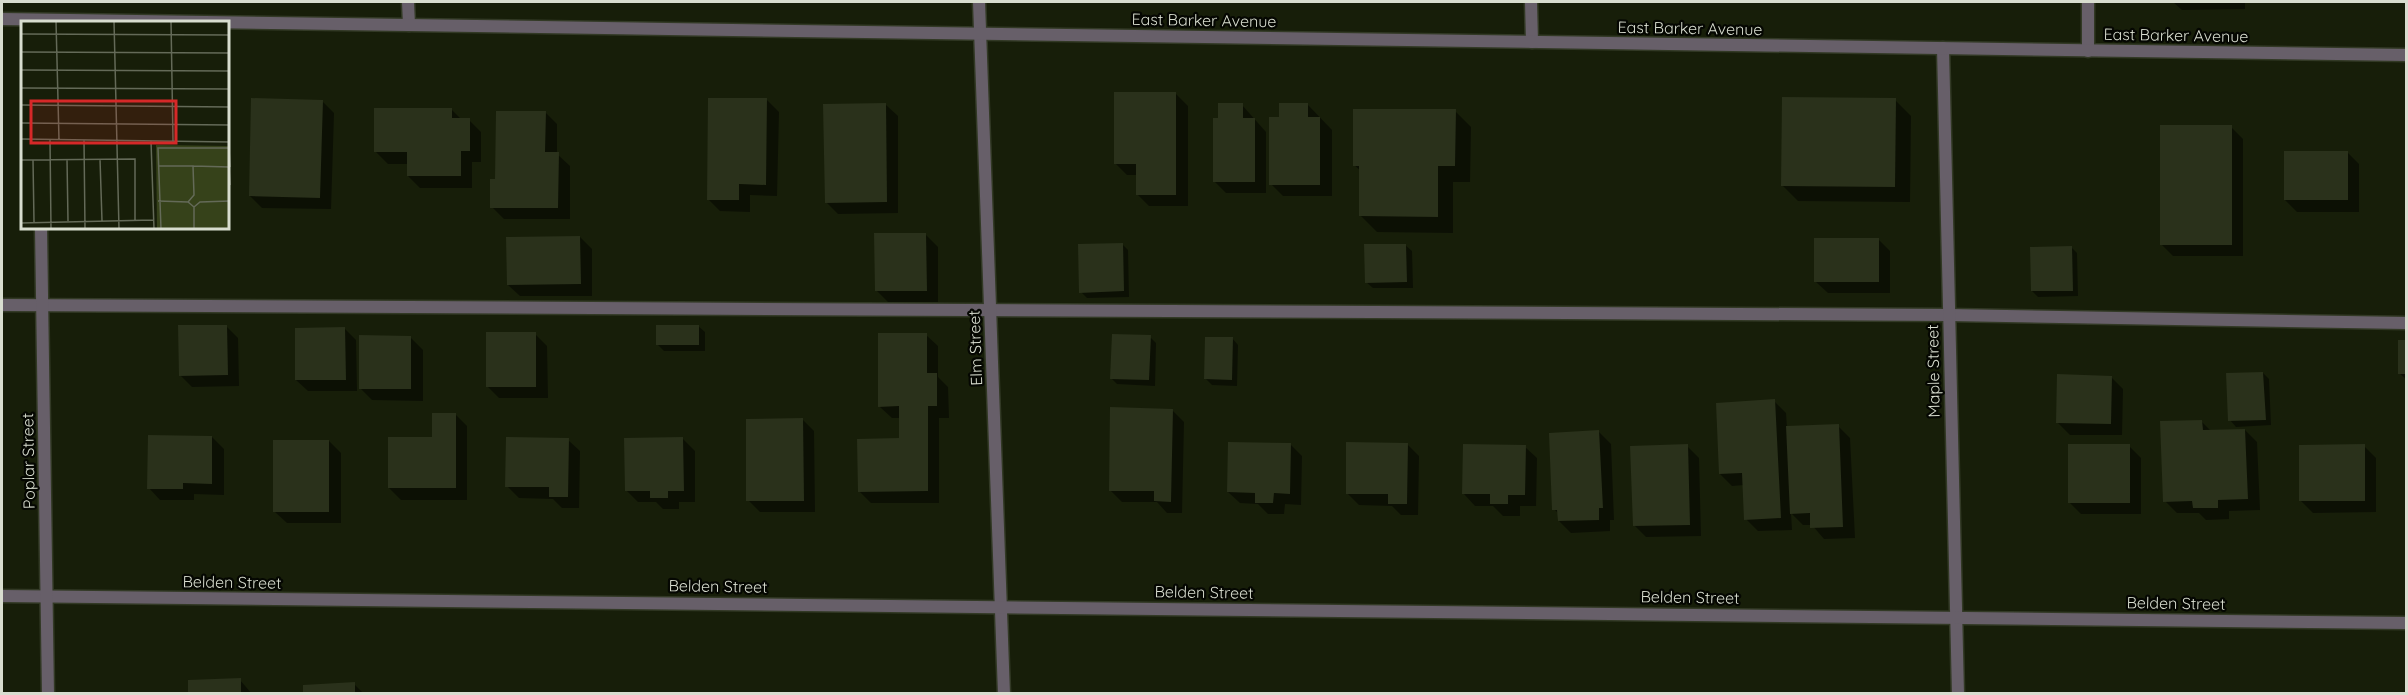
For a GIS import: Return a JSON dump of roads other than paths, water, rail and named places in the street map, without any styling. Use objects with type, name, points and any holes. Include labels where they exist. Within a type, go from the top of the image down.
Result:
[{"type":"street","points":[[408,2],[409,25]]},
{"type":"street","name":"Elm Street","points":[[979,2],[1004,693]]},
{"type":"street","points":[[1531,2],[1532,42]]},
{"type":"street","points":[[2088,2],[2088,51]]},
{"type":"street","name":"East Barker Avenue","points":[[2,19],[38,21]]},
{"type":"street","name":"East Barker Avenue","points":[[230,23],[2406,55]]},
{"type":"street","name":"Maple Street","points":[[1943,48],[1958,693]]},
{"type":"street","name":"Poplar Street","points":[[41,230],[48,693]]},
{"type":"street","points":[[2,304],[1949,315],[2406,323]]},
{"type":"street","name":"Belden Street","points":[[2,596],[2406,623]]}]
